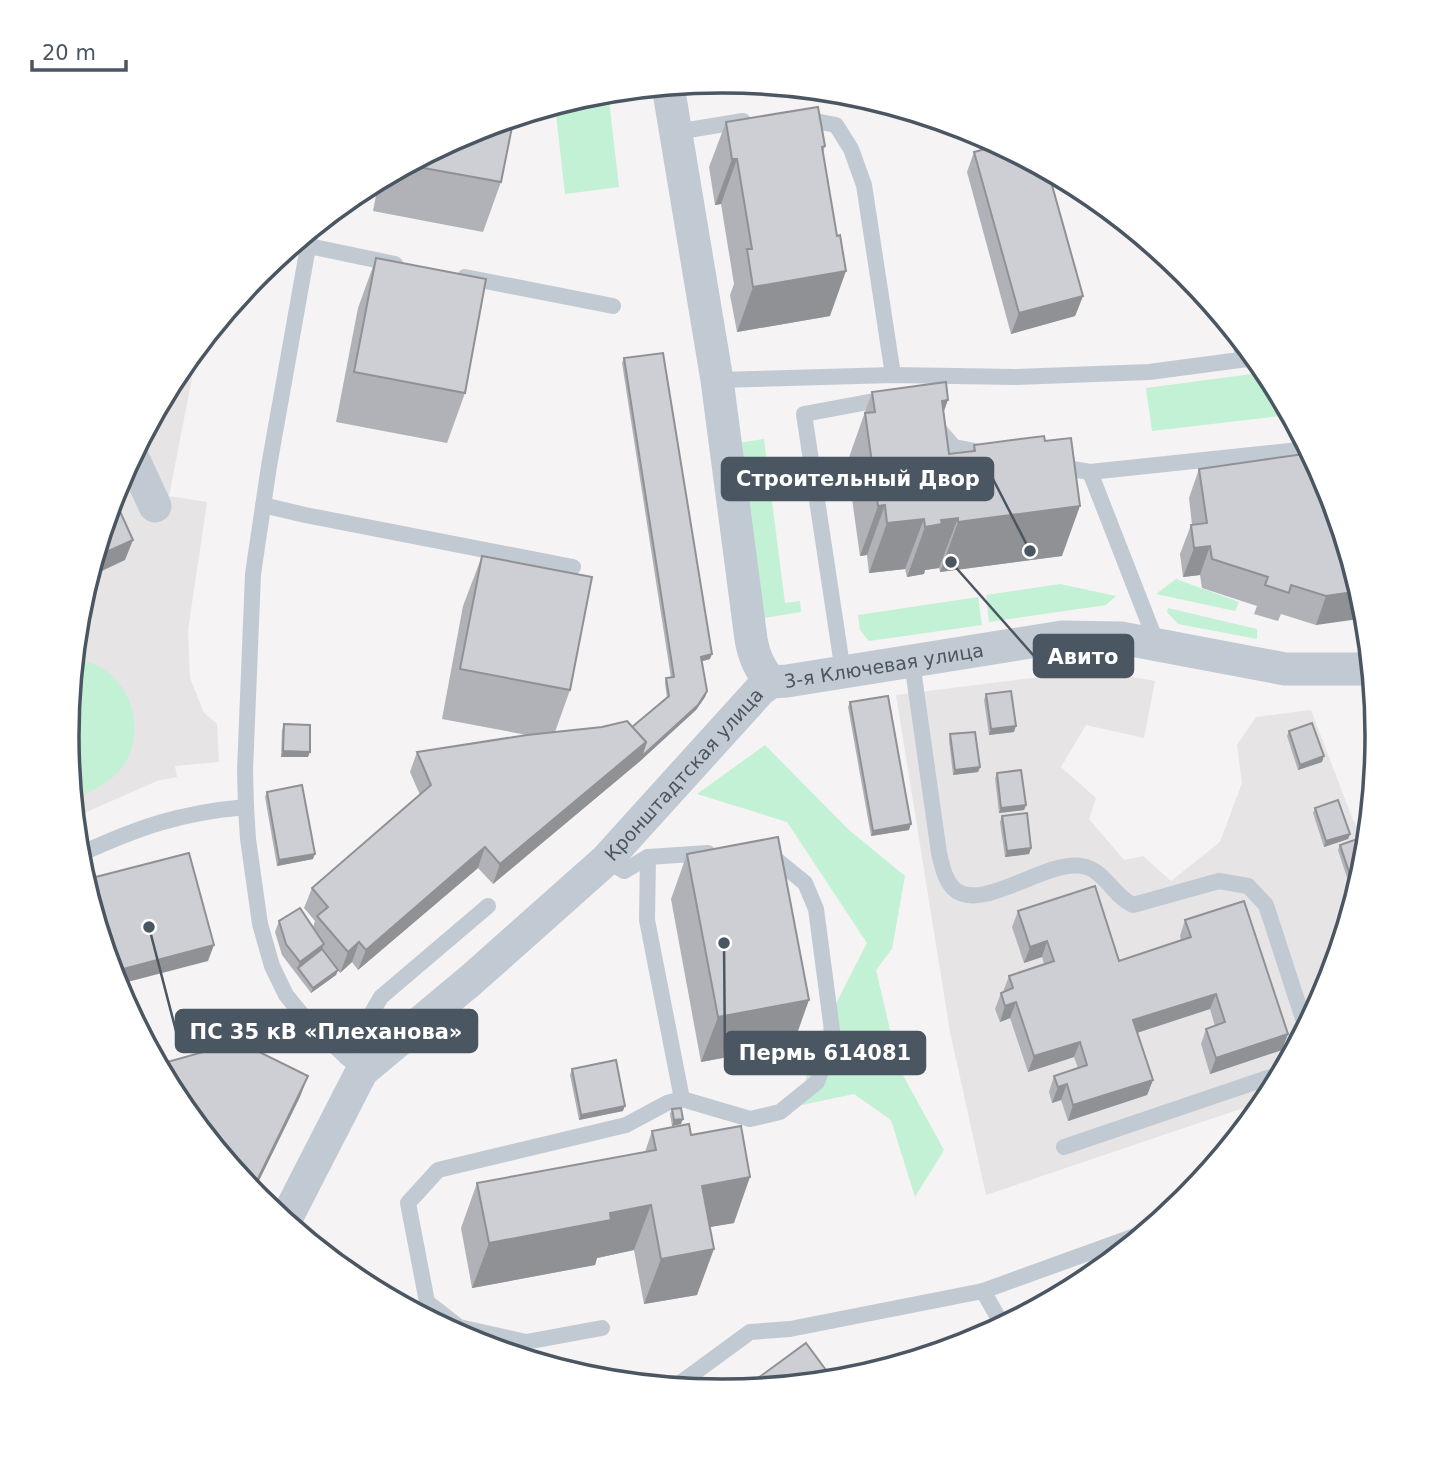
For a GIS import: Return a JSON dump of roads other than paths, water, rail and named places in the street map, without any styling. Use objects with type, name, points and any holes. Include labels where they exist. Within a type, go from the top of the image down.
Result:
[{"type":"street","name":"Кронштадтская улица","points":[[289,1212],[354,1064],[471,980],[606,860],[760,690],[771,682],[760,670],[751,639],[717,380],[670,95]]},
{"type":"street","points":[[138,468],[155,506]]},
{"type":"street","name":"3-я Ключевая улица","points":[[771,682],[1062,637],[1092,636],[1157,644],[1285,669],[1362,669]]},
{"type":"lane","points":[[782,115],[836,125],[851,149],[864,185],[893,374]]},
{"type":"lane","points":[[676,132],[758,119]]},
{"type":"lane","points":[[314,239],[412,267]]},
{"type":"lane","points":[[309,243],[253,574],[245,759],[246,807],[261,924],[272,966],[286,995],[309,1023],[354,1064],[381,998],[488,906]]},
{"type":"lane","points":[[452,275],[613,306]]},
{"type":"lane","points":[[717,380],[893,374],[1016,377],[1149,372],[1243,360]]},
{"type":"lane","points":[[843,672],[804,414],[907,394]]},
{"type":"lane","points":[[923,412],[954,447],[1008,457]]},
{"type":"lane","points":[[1036,462],[1090,472],[1298,450]]},
{"type":"lane","points":[[1090,472],[1157,644]]},
{"type":"lane","points":[[263,505],[573,567]]},
{"type":"lane","points":[[912,662],[939,853],[947,879],[960,894],[979,896],[1055,868],[1082,866],[1102,877],[1123,901],[1133,905],[1219,881],[1248,886],[1266,905],[1302,1015]]},
{"type":"lane","points":[[89,850],[123,834],[173,818],[246,807]]},
{"type":"lane","points":[[448,1318],[427,1302],[408,1203],[438,1170],[626,1125],[667,1103],[682,1099],[750,1119],[780,1112],[817,1082],[833,1038],[817,909],[804,883],[764,849],[751,850]]},
{"type":"lane","points":[[606,860],[624,871],[648,857],[725,852]]},
{"type":"lane","points":[[648,857],[647,920],[682,1099]]},
{"type":"lane","points":[[1064,1147],[1266,1078]]},
{"type":"lane","points":[[688,1378],[750,1332],[794,1334],[983,1291],[1119,1242]]},
{"type":"lane","points":[[983,1291],[998,1317]]},
{"type":"lane","points":[[476,1330],[526,1342],[602,1328]]},
{"type":"place","name":"Строительный Двор","points":[[1030,551]]},
{"type":"place","name":"Авито","points":[[951,562]]},
{"type":"place","name":"ПС 35 кВ «Плеханова»","points":[[149,927]]},
{"type":"place","name":"Пермь 614081","points":[[724,943]]}]
